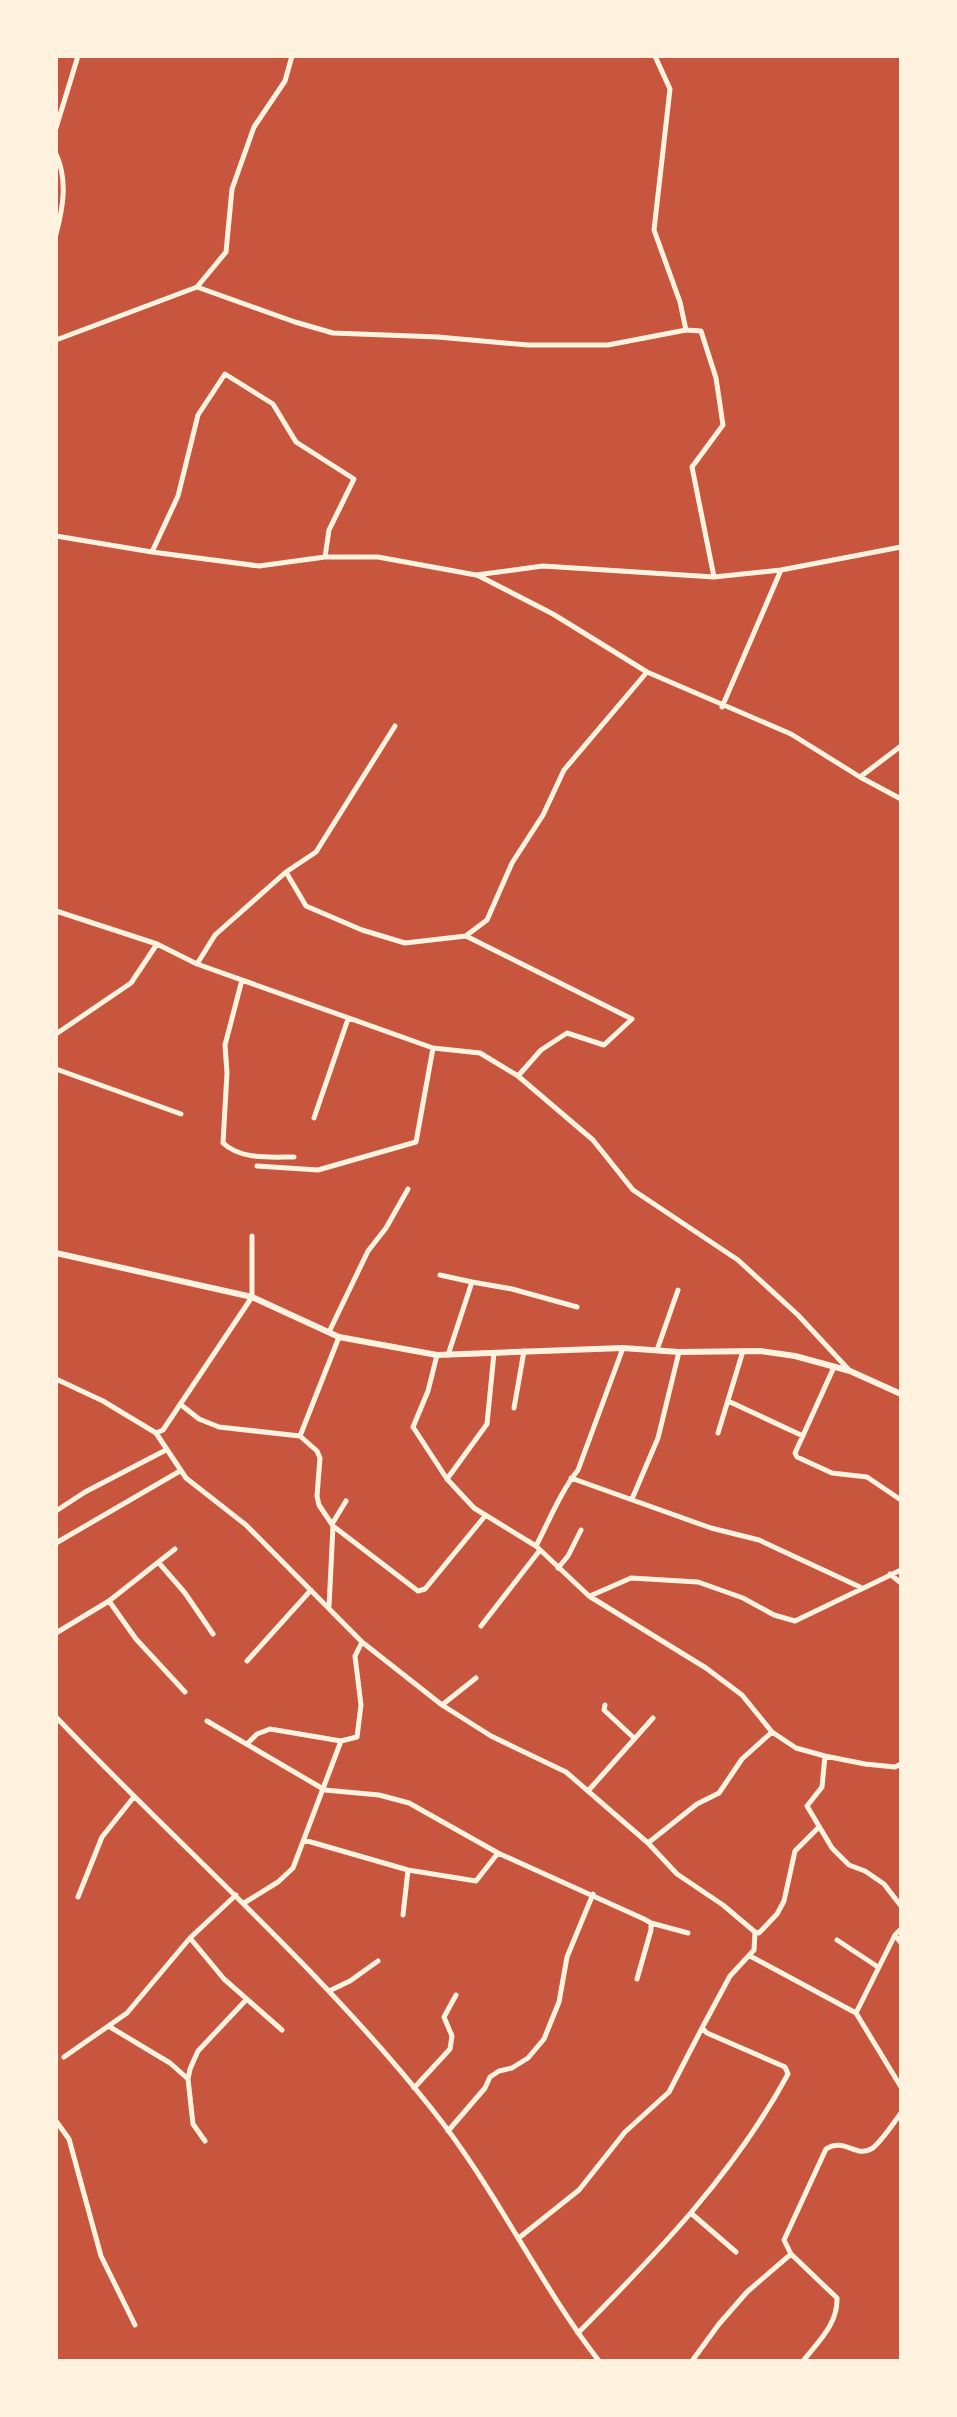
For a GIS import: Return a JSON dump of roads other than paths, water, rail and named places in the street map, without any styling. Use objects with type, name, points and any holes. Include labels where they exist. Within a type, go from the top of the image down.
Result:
[{"type":"main road","points":[[56,1253],[252,1297],[339,1337],[437,1355],[623,1348],[679,1352],[743,1351],[795,1356],[850,1371],[901,1394]]},
{"type":"street","points":[[56,128],[78,56]]},
{"type":"street","points":[[56,340],[197,287],[226,252],[232,189],[254,127],[285,81],[292,56]]},
{"type":"street","points":[[655,56],[670,89],[654,230],[680,302],[686,330]]},
{"type":"street","points":[[56,154],[61,166],[63,207],[56,234]]},
{"type":"street","points":[[197,287],[333,333],[438,337],[528,345],[608,345],[686,330],[701,331],[716,378],[723,425],[692,467],[714,577]]},
{"type":"street","points":[[152,552],[178,496],[198,415],[225,374],[273,404],[296,442],[354,479],[329,530],[325,557]]},
{"type":"street","points":[[56,536],[259,566],[325,557],[378,557],[476,575],[553,614],[647,672],[722,707],[791,734],[901,799]]},
{"type":"street","points":[[476,575],[543,566],[714,577],[781,570],[901,547]]},
{"type":"street","points":[[722,707],[781,570]]},
{"type":"street","points":[[286,872],[306,906],[362,930],[405,943],[466,936],[487,920],[512,863],[543,815],[564,770],[647,672]]},
{"type":"street","points":[[197,964],[215,935],[286,872],[316,852],[395,726]]},
{"type":"street","points":[[860,777],[901,746]]},
{"type":"street","points":[[56,911],[157,944],[197,964],[433,1048],[480,1053],[518,1076],[593,1140],[633,1190],[738,1260],[798,1315],[850,1371]]},
{"type":"street","points":[[466,936],[632,1019],[604,1045],[567,1033],[541,1050],[518,1076]]},
{"type":"street","points":[[56,1034],[131,983],[157,944]]},
{"type":"street","points":[[242,980],[225,1045],[227,1073],[223,1143],[240,1154],[294,1157]]},
{"type":"street","points":[[314,1118],[348,1019]]},
{"type":"street","points":[[257,1166],[318,1170],[416,1142],[433,1048]]},
{"type":"street","points":[[56,1069],[181,1114]]},
{"type":"street","points":[[329,1332],[368,1251],[386,1228],[408,1189]]},
{"type":"street","points":[[156,1433],[163,1430],[252,1297],[252,1236]]},
{"type":"street","points":[[440,1275],[496,1285],[577,1307]]},
{"type":"street","points":[[448,1355],[472,1282]]},
{"type":"street","points":[[657,1350],[678,1290]]},
{"type":"street","points":[[300,1436],[339,1337]]},
{"type":"street","points":[[481,1626],[538,1548],[571,1478],[578,1470],[623,1348]]},
{"type":"street","points":[[514,1408],[524,1351]]},
{"type":"street","points":[[718,1433],[743,1351]]},
{"type":"street","points":[[632,1499],[658,1438],[679,1352]]},
{"type":"street","points":[[447,1479],[487,1424],[494,1353]]},
{"type":"street","points":[[437,1355],[428,1391],[413,1427],[447,1479],[474,1508],[538,1548],[589,1596],[706,1668],[742,1695],[772,1732],[796,1748],[865,1764],[895,1767],[901,1764]]},
{"type":"street","points":[[834,1367],[795,1453],[800,1460],[832,1473],[867,1477],[901,1500]]},
{"type":"street","points":[[56,1379],[103,1401],[156,1433],[180,1471],[246,1525],[362,1642],[442,1705],[491,1736],[566,1772],[648,1843],[677,1874],[723,1905],[755,1932],[759,1933],[777,1914],[784,1901],[793,1857],[818,1828]]},
{"type":"street","points":[[728,1401],[803,1436]]},
{"type":"street","points":[[180,1404],[199,1419],[219,1427],[300,1436],[317,1451],[320,1458],[317,1496],[319,1505],[333,1525],[418,1591],[425,1589],[485,1516]]},
{"type":"street","points":[[56,1511],[85,1492],[166,1450]]},
{"type":"street","points":[[56,1543],[180,1471]]},
{"type":"street","points":[[571,1478],[711,1528],[759,1540],[861,1588]]},
{"type":"street","points":[[329,1608],[333,1525],[346,1501]]},
{"type":"street","points":[[558,1568],[581,1530]]},
{"type":"street","points":[[56,1633],[109,1601],[175,1549]]},
{"type":"street","points":[[159,1563],[185,1593],[213,1634]]},
{"type":"street","points":[[589,1596],[631,1578],[698,1582],[795,1621],[901,1570]]},
{"type":"street","points":[[890,1574],[901,1583]]},
{"type":"street","points":[[247,1661],[311,1590]]},
{"type":"street","points":[[109,1601],[136,1639],[185,1692]]},
{"type":"street","points":[[247,1744],[257,1734],[270,1729],[341,1741],[352,1740],[358,1734],[361,1705],[355,1656],[362,1642]]},
{"type":"street","points":[[442,1705],[476,1678]]},
{"type":"street","points":[[605,1705],[604,1710],[634,1738]]},
{"type":"street","points":[[56,1717],[133,1798],[236,1895],[329,1991],[414,2088],[448,2131],[520,2237],[578,2333],[599,2361]]},
{"type":"street","points":[[588,1791],[653,1718]]},
{"type":"street","points":[[207,1721],[325,1790],[379,1795],[409,1803],[498,1853],[651,1923],[688,1933]]},
{"type":"street","points":[[648,1843],[697,1804],[719,1793],[742,1759],[772,1732]]},
{"type":"street","points":[[244,1903],[278,1882],[293,1868],[341,1741]]},
{"type":"street","points":[[825,1756],[822,1787],[807,1806],[818,1828],[843,1860],[876,1877],[901,1906]]},
{"type":"street","points":[[78,1897],[102,1837],[133,1798]]},
{"type":"street","points":[[304,1840],[408,1870],[476,1881],[498,1853]]},
{"type":"street","points":[[403,1915],[408,1870]]},
{"type":"street","points":[[448,2131],[485,2088],[490,2077],[528,2058],[544,2039],[559,2002],[567,1957],[593,1894]]},
{"type":"street","points":[[64,2057],[127,2013],[190,1938],[236,1895]]},
{"type":"street","points":[[637,1979],[649,1943],[651,1923]]},
{"type":"street","points":[[856,2013],[895,1935],[901,1929]]},
{"type":"street","points":[[520,2237],[579,2190],[625,2132],[669,2092],[730,1976],[750,1956],[755,1944],[755,1932]]},
{"type":"street","points":[[895,1935],[901,1943]]},
{"type":"street","points":[[190,1938],[224,1979],[282,2030]]},
{"type":"street","points":[[837,1940],[878,1967]]},
{"type":"street","points":[[750,1956],[856,2013],[901,2087]]},
{"type":"street","points":[[329,1991],[363,1973],[378,1961]]},
{"type":"street","points":[[414,2088],[450,2049],[452,2036],[444,2017],[456,1995]]},
{"type":"street","points":[[205,2141],[193,2124],[188,2079],[198,2051],[246,2000]]},
{"type":"street","points":[[110,2027],[170,2063],[188,2079]]},
{"type":"street","points":[[578,2333],[692,2214],[751,2138],[788,2074],[785,2067],[702,2028]]},
{"type":"street","points":[[803,2361],[827,2331],[834,2318],[837,2298],[791,2254],[784,2240],[826,2149],[839,2144],[861,2151],[871,2149],[901,2113]]},
{"type":"street","points":[[56,2121],[69,2139],[101,2256],[135,2325]]},
{"type":"street","points":[[692,2214],[736,2252]]},
{"type":"street","points":[[692,2361],[747,2292],[791,2254]]}]
